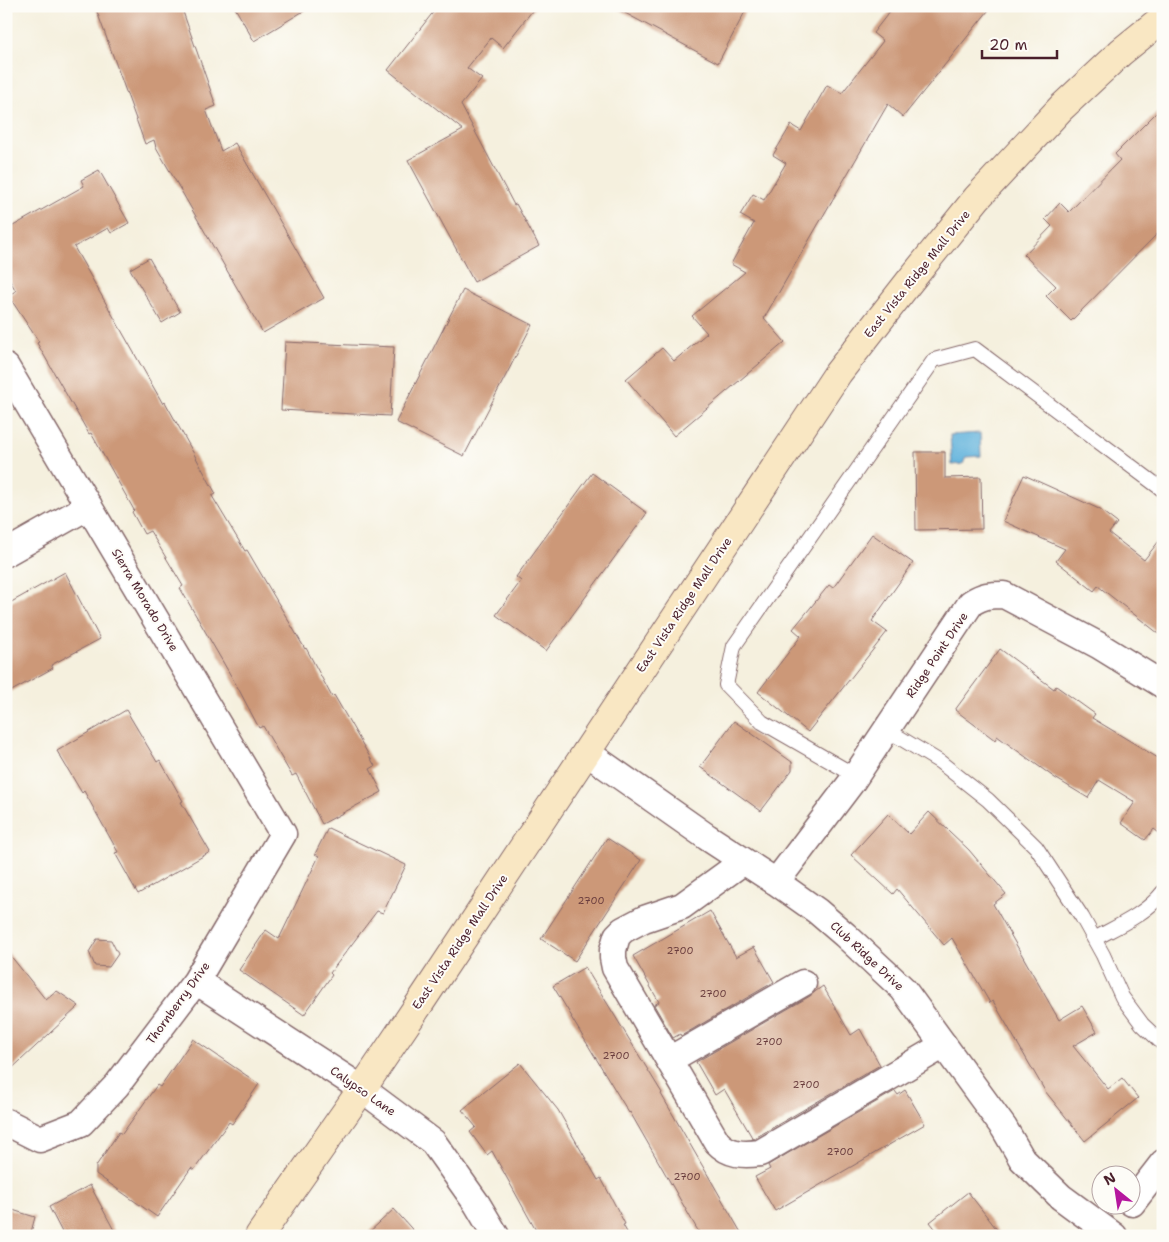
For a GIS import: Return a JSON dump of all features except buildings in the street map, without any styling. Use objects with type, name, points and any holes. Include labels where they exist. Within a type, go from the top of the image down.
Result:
[{"type":"main road","name":"East Vista Ridge Mall Drive","points":[[259,1236],[362,1089],[838,373],[977,198],[1061,108],[1121,52],[1163,18]]},
{"type":"street","name":"Sierra Morado Drive","points":[[6,367],[283,834]]},
{"type":"street","points":[[6,554],[89,506]]},
{"type":"street","name":"Ridge Point Drive","points":[[776,882],[856,776],[971,603],[982,597],[1004,595],[1098,645],[1163,685]]},
{"type":"street","name":"Club Ridge Drive","points":[[586,752],[698,831],[776,882],[817,911],[845,935],[903,989],[1004,1128],[1022,1159],[1061,1197],[1109,1235]]},
{"type":"street","name":"Thornberry Drive","points":[[6,1122],[40,1139],[81,1123],[117,1085],[196,982],[283,834]]},
{"type":"street","points":[[744,861],[682,906],[644,919],[623,930],[617,936],[613,950],[615,968],[717,1142],[723,1149],[741,1155],[760,1153],[944,1045]]},
{"type":"street","name":"Calypso Lane","points":[[196,982],[362,1089],[433,1142],[477,1204],[496,1236]]},
{"type":"street","points":[[669,1060],[802,983]]},
{"type":"street","points":[[1142,1190],[1163,1163]]},
{"type":"street","points":[[1109,1235],[1124,1214]]},
{"type":"lane","points":[[856,776],[762,722],[726,685],[734,646],[934,360],[975,349],[1163,490]]},
{"type":"lane","points":[[887,730],[940,762],[988,800],[1036,848],[1082,917],[1104,955],[1122,997],[1142,1024],[1163,1044]]},
{"type":"lane","points":[[1094,939],[1129,920],[1157,899],[1163,892]]},
{"type":"water","points":[[980,433],[981,456],[966,457],[963,464],[952,465],[950,435]]}]
